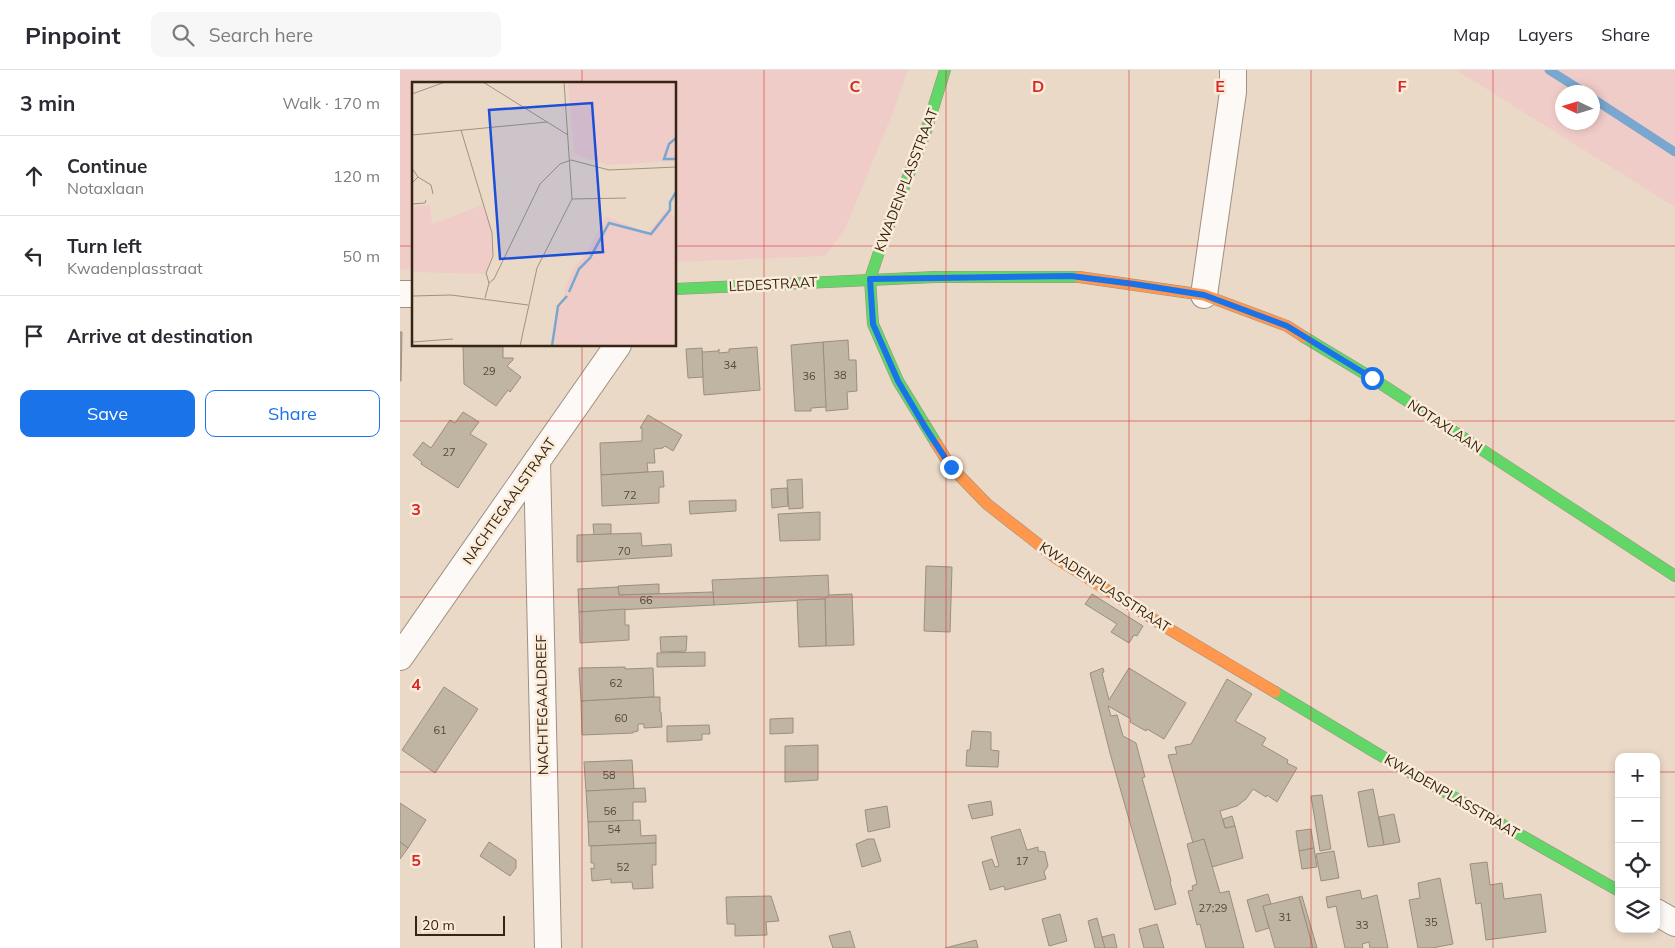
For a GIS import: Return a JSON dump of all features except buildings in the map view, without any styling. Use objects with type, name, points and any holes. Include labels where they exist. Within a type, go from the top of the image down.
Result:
[{"type":"street","name":"KWADENPLASSTRAAT","points":[[945,70],[926,131],[883,240],[870,279],[873,324],[898,381],[951,467],[987,504],[1056,558],[1169,629],[1378,754],[1615,889]]},
{"type":"street","points":[[1204,295],[1234,92],[1233,70]]},
{"type":"street","name":"NOTAXLAAN","points":[[870,279],[1071,276],[1204,295],[1287,326],[1372,378],[1675,576]]},
{"type":"street","name":"LEDESTRAAT","points":[[676,289],[870,279]]},
{"type":"street","name":"NACHTEGAALSTRAAT","points":[[400,657],[617,346]]},
{"type":"street","name":"NACHTEGAALDREEF","points":[[537,461],[548,948]]},
{"type":"street","points":[[1660,914],[1675,923]]},
{"type":"shaded area","points":[[400,70],[908,70],[894,110],[845,229],[825,256],[676,262],[676,82],[412,82],[412,269],[400,270]]},
{"type":"shaded area","points":[[1456,70],[1675,70],[1675,207]]},
{"type":"waterway","points":[[1549,70],[1573,85]]},
{"type":"waterway","points":[[1600,103],[1675,152]]},
{"type":"traffic: fast","points":[[936,443],[898,381],[873,324],[870,279],[883,240],[926,131],[945,70]]},
{"type":"traffic: fast","points":[[676,289],[935,277],[1079,277]]},
{"type":"traffic: fast","points":[[1304,337],[1372,378],[1675,576]]},
{"type":"traffic: fast","points":[[1275,692],[1378,754],[1615,889]]},
{"type":"traffic: slow","points":[[1079,277],[1204,295],[1287,326],[1304,337]]},
{"type":"traffic: slow","points":[[936,443],[951,467],[987,504],[1056,558],[1169,629],[1275,692]]},
{"type":"route","points":[[951,467],[898,381],[873,324],[870,279],[1071,276],[1204,295],[1287,326],[1372,378]]}]
